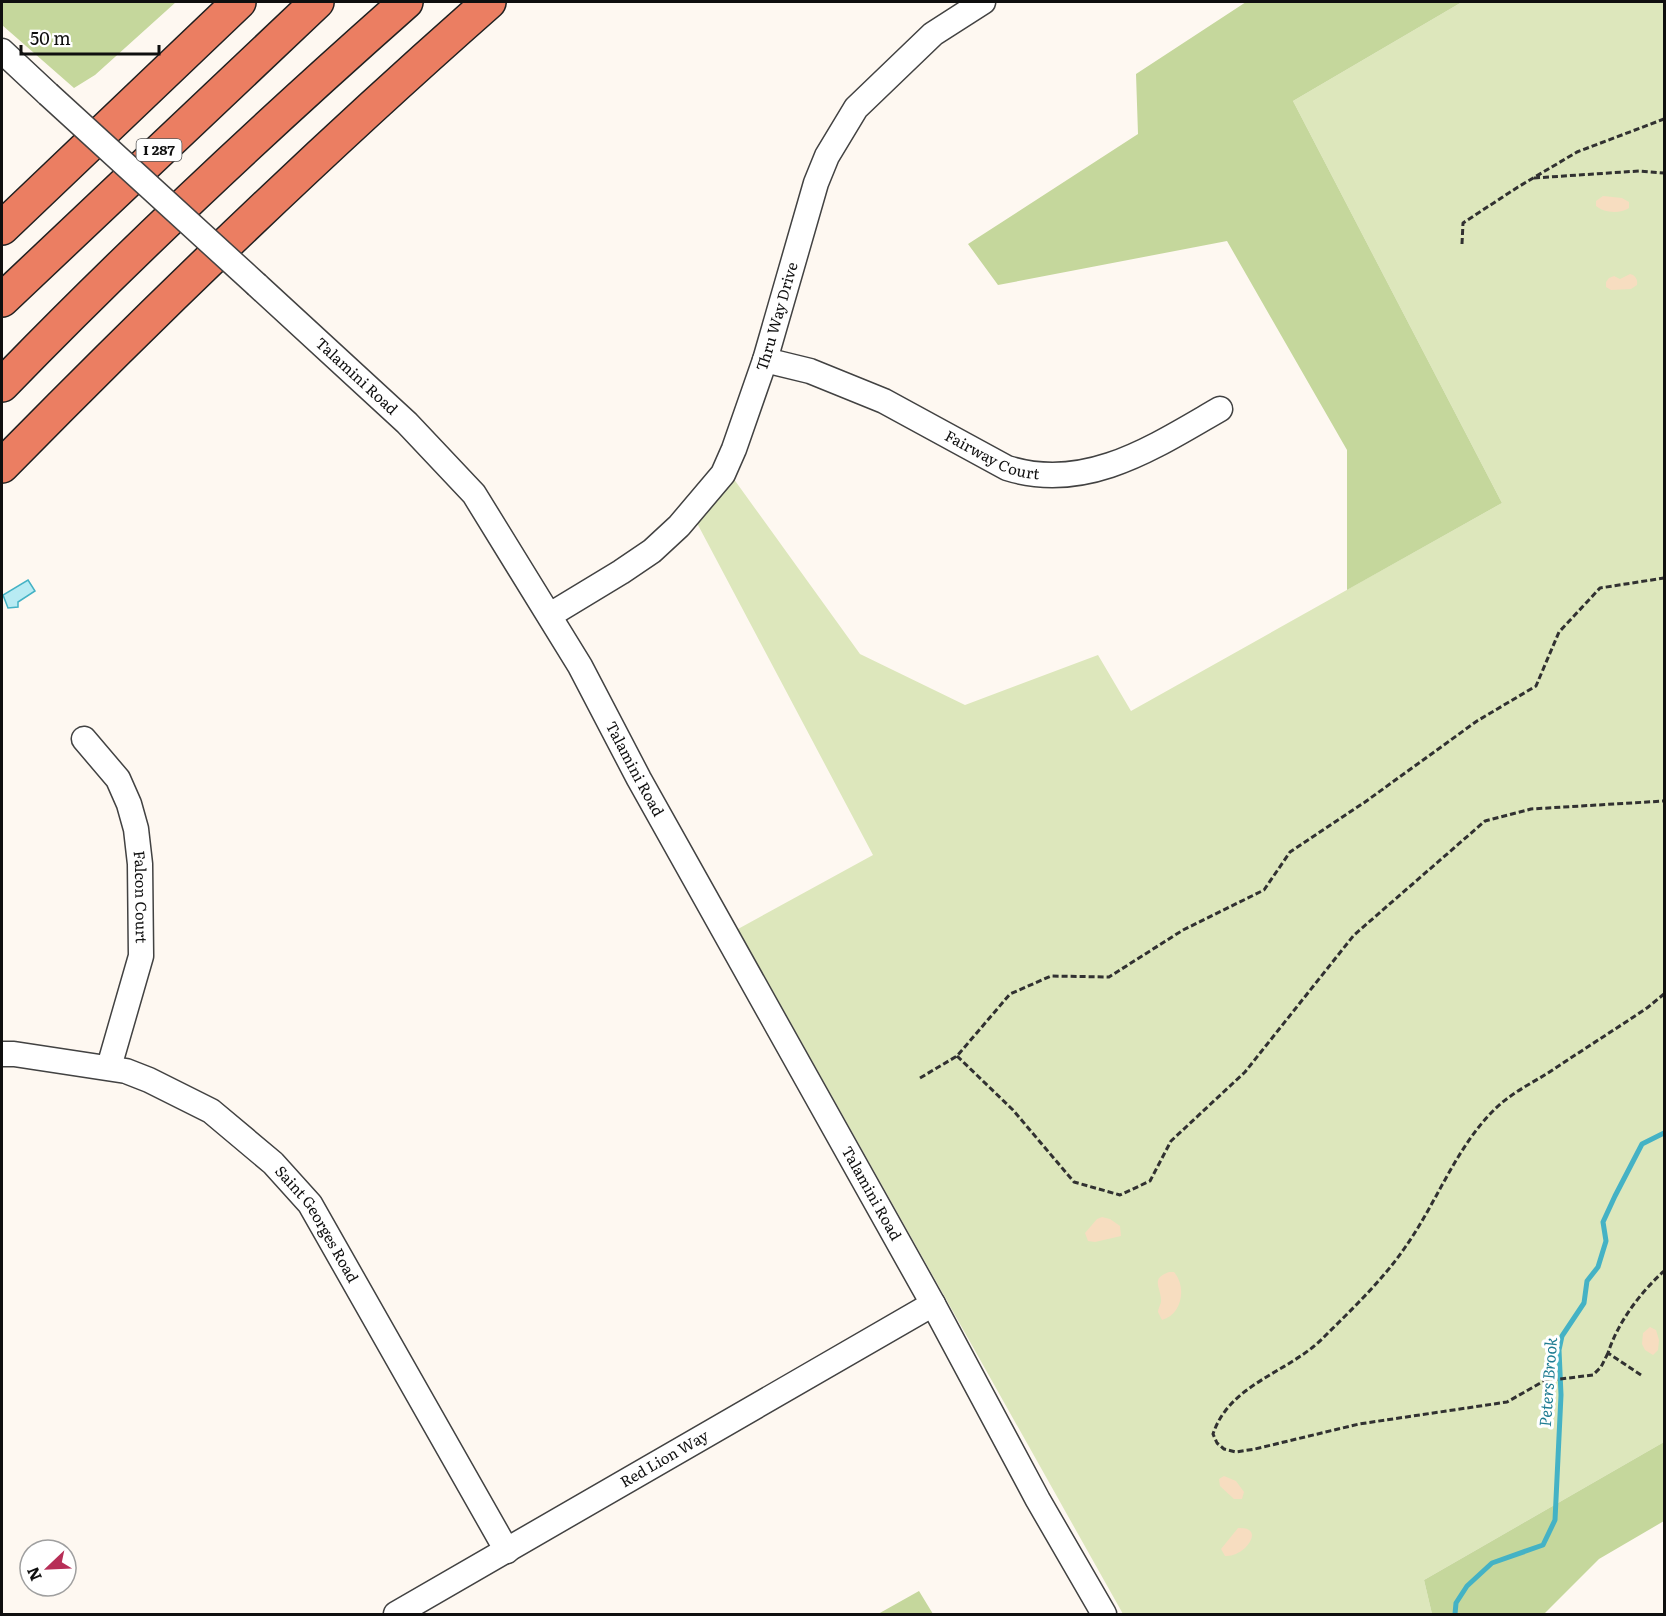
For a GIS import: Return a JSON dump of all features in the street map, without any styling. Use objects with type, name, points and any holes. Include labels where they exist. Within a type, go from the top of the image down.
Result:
[{"type":"highway","points":[[2,228],[239,2]]},
{"type":"highway","name":"I 287","points":[[2,300],[317,2]]},
{"type":"highway","points":[[2,385],[160,227],[406,2]]},
{"type":"highway","points":[[2,466],[107,358],[204,264],[396,84],[489,2]]},
{"type":"street","name":"Thru Way Drive","points":[[550,615],[652,551],[679,526],[723,474],[765,360],[816,183],[826,156],[856,108],[933,34],[983,2]]},
{"type":"street","name":"Talamini Road","points":[[2,51],[407,423],[474,494],[580,666],[639,778],[933,1304],[1038,1500],[1104,1614]]},
{"type":"street","name":"Fairway Court","points":[[765,360],[810,371],[884,401],[1007,468],[1028,475],[1060,477],[1107,466],[1144,453],[1220,409]]},
{"type":"street","name":"Falcon Court","points":[[84,739],[118,779],[129,804],[136,829],[140,864],[141,956],[109,1067]]},
{"type":"street","name":"Saint Georges Road","points":[[2,1054],[109,1067],[149,1080],[211,1111],[273,1163],[310,1204],[507,1551]]},
{"type":"street","name":"Red Lion Way","points":[[396,1614],[933,1304]]},
{"type":"path","points":[[1462,244],[1463,223],[1533,178],[1578,152],[1665,119]]},
{"type":"path","points":[[1533,178],[1639,171],[1665,173]]},
{"type":"path","points":[[920,1078],[957,1056],[1010,994],[1051,976],[1109,977],[1183,930],[1264,890],[1290,852],[1365,802],[1477,721],[1536,686],[1559,632],[1600,588],[1665,578]]},
{"type":"path","points":[[957,1056],[1013,1110],[1074,1182],[1120,1195],[1150,1182],[1172,1141],[1245,1072],[1354,935],[1485,821],[1531,810],[1665,801]]},
{"type":"path","points":[[1665,994],[1496,1107],[1471,1136],[1406,1247],[1370,1291],[1316,1346],[1235,1398],[1217,1424],[1213,1434],[1217,1443],[1224,1449],[1236,1452],[1359,1424],[1507,1402],[1544,1381],[1593,1375],[1601,1367],[1613,1337],[1628,1312],[1665,1271]]},
{"type":"path","points":[[1608,1353],[1641,1375]]},
{"type":"green space","points":[[2,2],[176,2],[95,75],[74,88],[2,25]]},
{"type":"green space","points":[[1246,2],[1462,2],[1293,101],[1502,503],[1347,590],[1347,450],[1227,241],[998,285],[968,244],[1138,134],[1136,74]]},
{"type":"green space","points":[[1462,2],[1664,2],[1664,1442],[1424,1580],[1432,1614],[1123,1614],[738,929],[873,855],[689,508],[723,464],[860,654],[965,705],[1098,655],[1131,711],[1502,503],[1293,101]]},
{"type":"green space","points":[[1664,1442],[1664,1521],[1599,1559],[1544,1614],[1432,1614],[1424,1580]]},
{"type":"green space","points":[[919,1591],[933,1614],[878,1614]]},
{"type":"sand","points":[[1603,196],[1622,198],[1629,202],[1629,208],[1617,212],[1599,208],[1596,206],[1596,201]]},
{"type":"sand","points":[[1630,274],[1636,278],[1637,283],[1631,289],[1611,290],[1606,287],[1609,278],[1614,276],[1620,279]]},
{"type":"sand","points":[[1102,1217],[1120,1226],[1121,1236],[1095,1242],[1088,1241],[1085,1233],[1097,1219]]},
{"type":"sand","points":[[1169,1272],[1174,1272],[1178,1278],[1180,1300],[1174,1312],[1162,1320],[1158,1312],[1161,1297],[1158,1281]]},
{"type":"sand","points":[[1650,1327],[1656,1330],[1659,1340],[1658,1350],[1653,1355],[1645,1350],[1642,1344],[1643,1333]]},
{"type":"sand","points":[[1224,1476],[1236,1481],[1244,1492],[1242,1499],[1234,1499],[1220,1486],[1219,1479]]},
{"type":"sand","points":[[1238,1528],[1251,1532],[1250,1542],[1240,1552],[1225,1556],[1221,1549]]},
{"type":"water","points":[[28,580],[35,591],[18,602],[18,607],[8,608],[3,595]]},
{"type":"waterway","name":"Peters Brook","points":[[1455,1614],[1456,1603],[1467,1586],[1492,1563],[1543,1545],[1555,1520],[1561,1395],[1559,1350],[1562,1336],[1584,1303],[1587,1281],[1598,1267],[1606,1241],[1603,1222],[1615,1196],[1642,1144],[1664,1133]]}]
